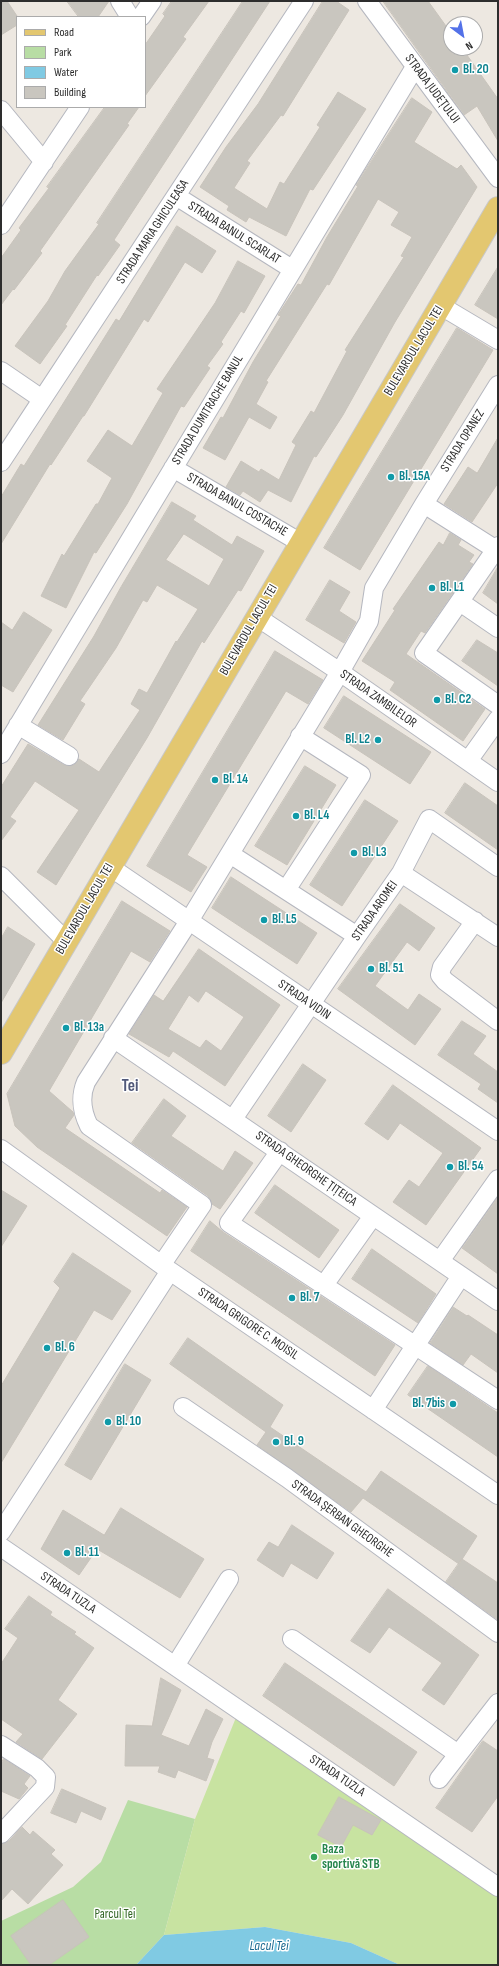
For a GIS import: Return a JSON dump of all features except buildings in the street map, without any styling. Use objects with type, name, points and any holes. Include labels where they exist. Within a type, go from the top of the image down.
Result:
[{"type":"main road","name":"BULEVARDUL LACUL TEI","points":[[1,1053],[498,208]]},
{"type":"street","points":[[120,1],[129,16]]},
{"type":"street","points":[[142,16],[152,1]]},
{"type":"street","name":"STRADA MARIA GHICULEASA","points":[[1,462],[304,1]]},
{"type":"street","name":"STRADA JUDEȚULUI","points":[[367,1],[498,178]]},
{"type":"street","name":"STRADA DUMITRACHE BANUL","points":[[1,754],[292,269],[416,67]]},
{"type":"street","points":[[1,225],[79,108]]},
{"type":"street","points":[[1,110],[44,162]]},
{"type":"street","name":"STRADA BANUL SCARLAT","points":[[176,196],[292,269]]},
{"type":"street","points":[[441,306],[498,340]]},
{"type":"street","points":[[1,371],[42,399]]},
{"type":"street","name":"STRADA OPANEZ","points":[[166,1268],[202,1205],[88,1126],[85,1120],[82,1097],[83,1089],[113,1038],[189,921],[340,672],[369,620],[374,588],[498,385]]},
{"type":"street","name":"STRADA BANUL COSTACHE","points":[[173,468],[301,543]]},
{"type":"street","points":[[424,504],[497,549],[424,654],[498,705]]},
{"type":"street","points":[[460,602],[498,628]]},
{"type":"street","name":"STRADA ZAMBILELOR","points":[[257,617],[340,672],[498,782]]},
{"type":"street","points":[[468,761],[498,719]]},
{"type":"street","points":[[18,724],[69,756]]},
{"type":"street","points":[[286,890],[361,775],[300,736]]},
{"type":"street","points":[[402,873],[429,819],[498,867]]},
{"type":"street","points":[[230,854],[357,936]]},
{"type":"street","name":"STRADA VIDIN","points":[[110,867],[498,1131]]},
{"type":"street","name":"STRADA AROMEI","points":[[234,1119],[357,936],[402,873],[498,937]]},
{"type":"street","points":[[1,876],[66,941]]},
{"type":"street","points":[[474,921],[442,967],[440,975],[445,981],[498,1021]]},
{"type":"street","name":"STRADA GHEORGHE ȚIȚEICA","points":[[113,1038],[234,1119],[498,1301]]},
{"type":"street","name":"STRADA GRIGORE C. MOISIL","points":[[1,1149],[166,1268],[498,1495]]},
{"type":"street","points":[[280,1151],[229,1222],[498,1400]]},
{"type":"street","points":[[440,1261],[498,1179]]},
{"type":"street","points":[[324,1285],[373,1216]]},
{"type":"street","points":[[1,1532],[166,1268]]},
{"type":"street","points":[[373,1410],[461,1276]]},
{"type":"street","name":"STRADA ȘERBAN GHEORGHE","points":[[183,1407],[287,1478],[498,1633]]},
{"type":"street","name":"STRADA TUZLA","points":[[1,1547],[498,1887]]},
{"type":"street","points":[[175,1666],[229,1579]]},
{"type":"street","points":[[292,1640],[458,1754]]},
{"type":"street","points":[[439,1778],[458,1754],[492,1722],[498,1703]]},
{"type":"street","points":[[1,1745],[37,1768],[46,1777],[45,1787],[1,1834]]},
{"type":"green space","name":"Baza sportivă STB","points":[[237,1715],[498,1895],[498,1965],[400,1965],[351,1943],[265,1927],[164,1935],[195,1819]]},
{"type":"green space","name":"Parcul Tei","points":[[128,1800],[195,1819],[164,1935],[136,1965],[1,1965],[1,1921],[73,1887],[101,1862]]},
{"type":"water","name":"Lacul Tei","points":[[265,1927],[351,1943],[400,1965],[136,1965],[164,1935]]},
{"type":"place","name":"Bl. 20","points":[[455,70]]},
{"type":"place","name":"Bl. 15A","points":[[391,477]]},
{"type":"place","name":"Bl. L1","points":[[432,588]]},
{"type":"place","name":"Bl. C2","points":[[437,700]]},
{"type":"place","name":"Bl. L2","points":[[378,740]]},
{"type":"place","name":"Bl. 14","points":[[215,780]]},
{"type":"place","name":"Bl. L4","points":[[296,816]]},
{"type":"place","name":"Bl. L3","points":[[354,853]]},
{"type":"place","name":"Bl. L5","points":[[264,920]]},
{"type":"place","name":"Bl. 51","points":[[371,969]]},
{"type":"place","name":"Bl. 13a","points":[[66,1028]]},
{"type":"place","name":"Bl. 54","points":[[450,1167]]},
{"type":"place","name":"Bl. 7","points":[[292,1298]]},
{"type":"place","name":"Bl. 6","points":[[47,1348]]},
{"type":"place","name":"Bl. 7bis","points":[[453,1404]]},
{"type":"place","name":"Bl. 10","points":[[108,1422]]},
{"type":"place","name":"Bl. 9","points":[[276,1442]]},
{"type":"place","name":"Bl. 11","points":[[67,1553]]},
{"type":"place","name":"Baza sportivă STB","points":[[314,1857]]},
{"type":"district","name":"Tei","points":[[130,1087]]}]
